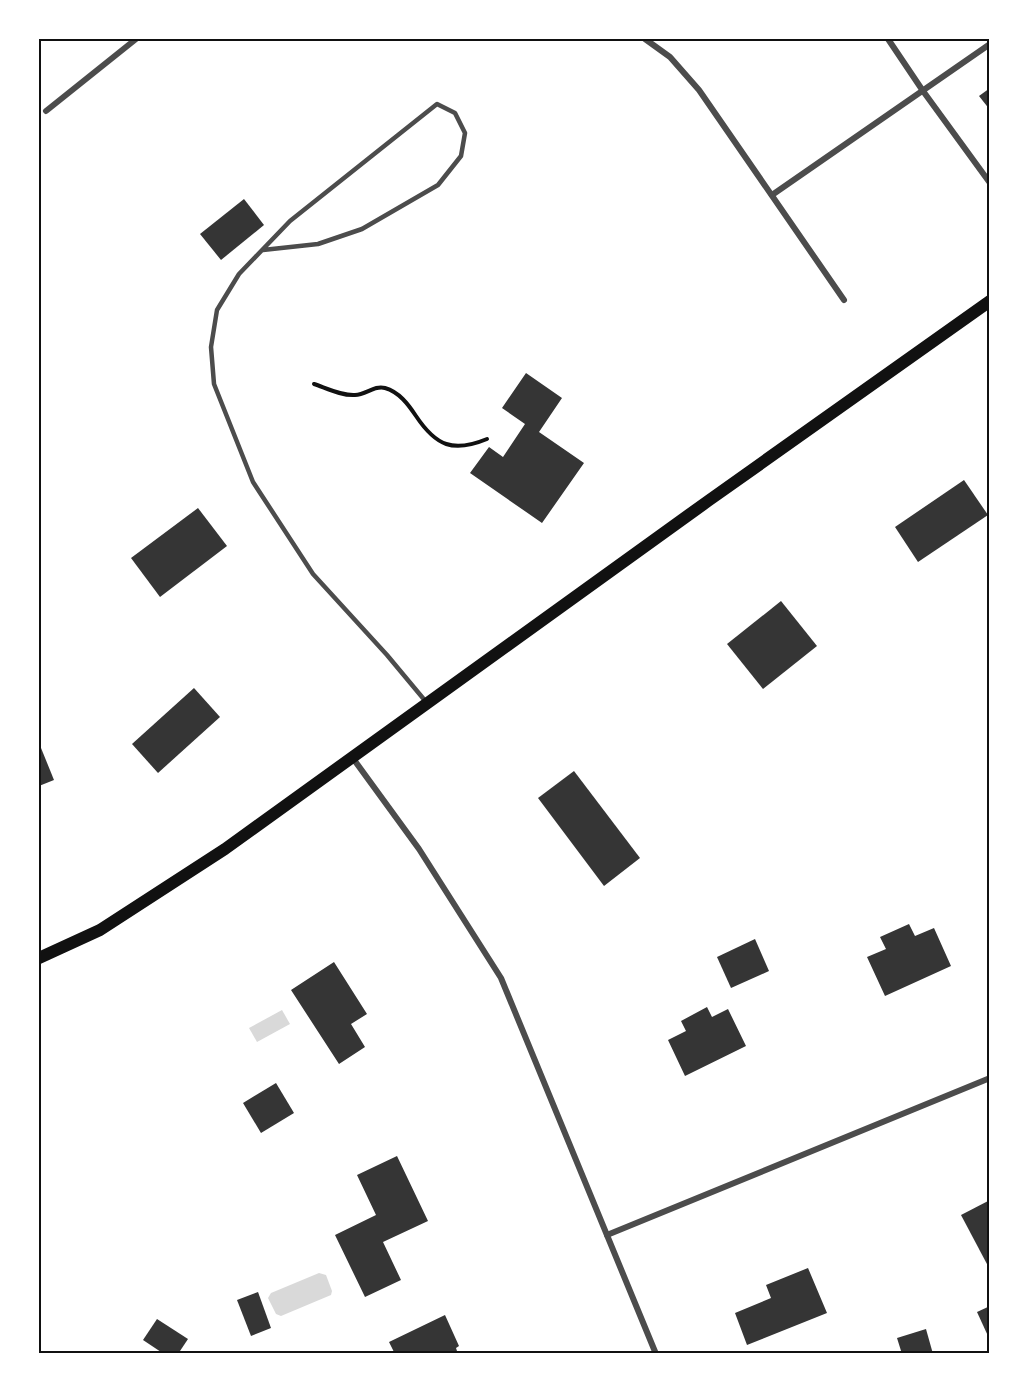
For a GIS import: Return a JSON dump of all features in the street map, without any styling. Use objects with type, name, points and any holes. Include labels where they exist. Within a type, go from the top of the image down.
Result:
[{"type":"main road","points":[[39,958],[100,930],[225,849],[990,301]]},
{"type":"street","points":[[46,111],[136,39]]},
{"type":"street","points":[[645,39],[670,57],[699,90],[844,300]]},
{"type":"street","points":[[888,39],[990,183]]},
{"type":"street","points":[[772,195],[990,44]]},
{"type":"street","points":[[352,757],[419,849],[501,978],[656,1354]]},
{"type":"street","points":[[607,1236],[990,1078]]},
{"type":"lane","points":[[263,250],[318,244],[362,229],[438,185],[460,156],[465,133],[455,113],[437,104],[290,221],[239,274],[217,310],[211,347],[214,384],[253,482],[314,574],[427,703]]},
{"type":"path","points":[[314,384],[350,396],[376,387],[383,387],[392,390],[404,399],[422,425],[450,446],[472,445],[487,439]]},
{"type":"shaded area","points":[[282,1010],[290,1024],[257,1042],[249,1028]]},
{"type":"shaded area","points":[[319,1273],[326,1275],[332,1291],[331,1295],[281,1316],[276,1314],[268,1298],[271,1293]]},
{"type":"building","points":[[990,88],[990,110],[979,96]]},
{"type":"building","points":[[244,199],[264,225],[221,260],[200,234]]},
{"type":"building","points":[[526,373],[562,398],[539,432],[584,463],[542,523],[470,473],[489,447],[503,457],[525,424],[502,408]]},
{"type":"building","points":[[964,480],[988,515],[918,562],[895,527]]},
{"type":"building","points":[[198,508],[227,546],[160,597],[131,558]]},
{"type":"building","points":[[781,601],[817,646],[763,689],[727,644]]},
{"type":"building","points":[[194,688],[220,717],[158,773],[132,744]]},
{"type":"building","points":[[39,743],[54,780],[39,786]]},
{"type":"building","points":[[574,771],[640,858],[604,886],[538,798]]},
{"type":"building","points":[[909,924],[915,936],[934,928],[951,966],[885,996],[867,957],[886,949],[880,937]]},
{"type":"building","points":[[755,939],[769,971],[731,988],[717,957]]},
{"type":"building","points":[[334,962],[367,1014],[351,1024],[365,1047],[339,1064],[291,990]]},
{"type":"building","points":[[707,1007],[712,1017],[728,1009],[746,1046],[685,1076],[668,1040],[686,1031],[681,1021]]},
{"type":"building","points":[[276,1083],[294,1113],[261,1133],[243,1103]]},
{"type":"building","points":[[397,1156],[428,1221],[383,1242],[401,1280],[365,1297],[335,1235],[376,1215],[357,1175]]},
{"type":"building","points":[[990,1200],[990,1265],[988,1266],[961,1215]]},
{"type":"building","points":[[808,1268],[827,1313],[747,1345],[735,1313],[771,1298],[766,1285]]},
{"type":"building","points":[[258,1292],[271,1328],[251,1336],[237,1300]]},
{"type":"building","points":[[990,1306],[990,1335],[988,1336],[977,1312]]},
{"type":"building","points":[[445,1315],[459,1346],[456,1348],[458,1354],[395,1354],[389,1342]]},
{"type":"building","points":[[157,1319],[188,1339],[178,1354],[164,1354],[143,1340]]},
{"type":"building","points":[[926,1329],[933,1354],[902,1354],[897,1338]]}]
